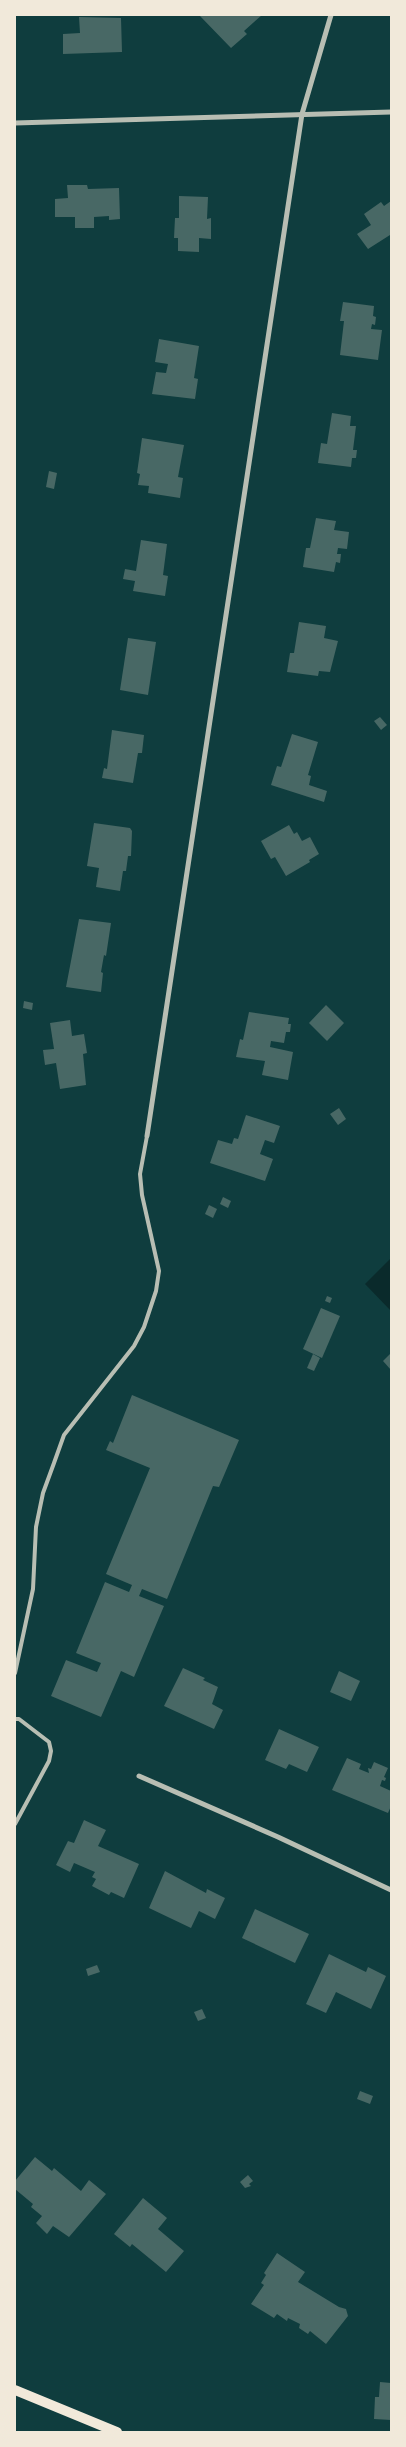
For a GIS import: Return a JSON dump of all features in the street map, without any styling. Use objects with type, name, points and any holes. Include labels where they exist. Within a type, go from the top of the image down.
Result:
[{"type":"main road","points":[[15,2390],[114,2432]]},
{"type":"street","points":[[148,1136],[302,114],[332,15]]},
{"type":"street","points":[[15,123],[391,112]]},
{"type":"street","points":[[139,1776],[278,1837],[391,1890]]},
{"type":"lane","points":[[15,1673],[33,1589],[36,1527],[43,1494],[64,1435],[134,1346],[144,1327],[156,1290],[158,1271],[142,1195],[140,1174],[148,1136]]},
{"type":"lane","points":[[15,1719],[19,1719],[49,1742],[51,1751],[49,1761],[15,1824]]},
{"type":"water","points":[[391,1258],[391,1311],[365,1284]]},
{"type":"building","points":[[199,15],[262,15],[244,31],[247,34],[231,48]]},
{"type":"building","points":[[79,17],[121,18],[122,52],[63,54],[63,34],[80,33]]},
{"type":"building","points":[[67,185],[87,185],[88,189],[119,188],[120,219],[109,220],[109,216],[94,217],[94,228],[75,228],[75,217],[55,217],[55,199],[68,198]]},
{"type":"building","points":[[179,196],[208,197],[207,219],[211,218],[211,239],[199,238],[199,252],[178,251],[178,238],[174,238],[175,218],[179,218]]},
{"type":"building","points":[[391,201],[391,236],[368,249],[357,234],[371,225],[364,214],[381,202],[384,206]]},
{"type":"building","points":[[343,302],[374,306],[373,316],[376,317],[375,325],[372,324],[371,329],[382,330],[378,360],[340,355],[344,321],[340,321]]},
{"type":"building","points":[[159,339],[199,346],[194,378],[198,379],[195,399],[152,394],[156,372],[166,373],[168,364],[155,362]]},
{"type":"building","points":[[332,413],[351,416],[350,426],[356,426],[353,450],[357,450],[356,458],[352,458],[351,467],[318,463],[321,443],[327,444]]},
{"type":"building","points":[[142,438],[184,445],[178,477],[183,478],[180,498],[148,493],[149,486],[138,485],[140,474],[137,473]]},
{"type":"building","points":[[49,471],[57,473],[54,489],[46,487]]},
{"type":"building","points":[[316,518],[336,521],[334,530],[349,532],[347,549],[338,548],[337,554],[341,554],[340,563],[336,562],[334,572],[303,567],[306,548],[310,548]]},
{"type":"building","points":[[141,540],[167,544],[163,575],[168,576],[165,596],[133,591],[135,581],[123,579],[125,569],[136,571]]},
{"type":"building","points":[[299,622],[326,626],[324,638],[338,641],[330,672],[319,671],[318,676],[287,672],[290,653],[294,653]]},
{"type":"building","points":[[128,638],[156,642],[148,695],[120,690]]},
{"type":"building","points":[[380,717],[387,725],[381,730],[374,721]]},
{"type":"building","points":[[112,730],[144,735],[142,753],[138,753],[133,783],[102,778],[104,768],[107,769]]},
{"type":"building","points":[[292,734],[318,742],[308,775],[311,776],[309,785],[327,791],[324,802],[271,785],[277,766],[281,767]]},
{"type":"building","points":[[94,823],[130,828],[132,831],[131,856],[128,856],[126,871],[123,871],[120,891],[96,887],[99,868],[87,866]]},
{"type":"building","points":[[289,825],[294,834],[297,832],[302,841],[310,837],[319,854],[309,860],[310,862],[286,876],[275,857],[271,859],[261,841]]},
{"type":"building","points":[[79,919],[111,923],[106,956],[104,955],[101,972],[103,973],[101,992],[66,987]]},
{"type":"building","points":[[24,1001],[33,1003],[32,1010],[23,1008]]},
{"type":"building","points":[[326,1005],[344,1023],[327,1041],[309,1023]]},
{"type":"building","points":[[249,1012],[289,1018],[288,1024],[291,1024],[290,1032],[286,1032],[284,1043],[271,1041],[270,1047],[293,1052],[288,1080],[262,1075],[265,1061],[236,1057],[240,1039],[243,1040]]},
{"type":"building","points":[[70,1020],[72,1036],[84,1034],[87,1053],[83,1054],[86,1085],[60,1089],[56,1063],[45,1065],[43,1050],[54,1049],[50,1023]]},
{"type":"building","points":[[339,1108],[346,1119],[338,1125],[330,1114]]},
{"type":"building","points":[[246,1115],[280,1126],[274,1143],[265,1140],[260,1154],[273,1159],[265,1181],[210,1163],[218,1140],[232,1144],[234,1138],[238,1139]]},
{"type":"building","points":[[223,1197],[231,1201],[228,1208],[220,1204]]},
{"type":"building","points":[[209,1205],[217,1209],[213,1218],[205,1214]]},
{"type":"building","points":[[327,1296],[332,1298],[330,1303],[325,1301]]},
{"type":"building","points":[[321,1308],[340,1316],[322,1358],[303,1349]]},
{"type":"building","points":[[391,1353],[391,1370],[383,1361]]},
{"type":"building","points":[[313,1354],[320,1358],[314,1371],[307,1368]]},
{"type":"building","points":[[132,1395],[239,1440],[219,1487],[213,1486],[167,1599],[142,1589],[139,1596],[164,1606],[134,1677],[121,1671],[101,1717],[51,1696],[66,1660],[97,1672],[101,1663],[76,1653],[105,1582],[129,1592],[132,1585],[106,1574],[150,1468],[106,1450],[110,1441],[113,1443]]},
{"type":"building","points":[[183,1668],[205,1678],[203,1680],[218,1687],[212,1704],[223,1710],[214,1729],[164,1706]]},
{"type":"building","points":[[339,1671],[360,1681],[351,1701],[330,1692]]},
{"type":"building","points":[[279,1729],[319,1747],[307,1772],[289,1764],[286,1769],[265,1760]]},
{"type":"building","points":[[347,1758],[361,1764],[359,1769],[369,1773],[368,1768],[371,1769],[374,1762],[388,1768],[384,1777],[386,1778],[385,1781],[382,1780],[380,1786],[391,1791],[391,1806],[388,1813],[332,1790]]},
{"type":"building","points":[[84,1820],[106,1830],[98,1846],[139,1864],[124,1898],[111,1892],[109,1895],[92,1886],[96,1879],[92,1877],[95,1872],[74,1863],[70,1872],[56,1865],[68,1841],[74,1843]]},
{"type":"building","points":[[165,1871],[206,1893],[207,1889],[225,1898],[215,1919],[199,1911],[191,1928],[149,1908]]},
{"type":"building","points":[[255,1909],[309,1934],[295,1963],[242,1938]]},
{"type":"building","points":[[329,1954],[366,1972],[368,1967],[386,1976],[371,2009],[336,1992],[326,2013],[306,2004]]},
{"type":"building","points":[[97,1965],[100,1972],[88,1976],[86,1969]]},
{"type":"building","points":[[202,2009],[206,2018],[198,2021],[194,2012]]},
{"type":"building","points":[[360,2091],[373,2096],[370,2104],[357,2099]]},
{"type":"building","points":[[35,2157],[52,2171],[54,2168],[81,2191],[89,2180],[106,2194],[69,2237],[53,2226],[47,2234],[36,2223],[42,2216],[31,2207],[33,2204],[15,2189],[15,2181]]},
{"type":"building","points":[[248,2175],[253,2181],[249,2184],[251,2186],[245,2188],[240,2182]]},
{"type":"building","points":[[143,2198],[167,2218],[158,2229],[184,2251],[166,2272],[132,2244],[130,2247],[114,2234]]},
{"type":"building","points":[[277,2253],[305,2272],[298,2282],[339,2307],[346,2309],[348,2316],[326,2344],[310,2331],[308,2334],[299,2328],[300,2324],[288,2318],[287,2321],[277,2314],[274,2318],[251,2304],[264,2285],[261,2283],[266,2275],[264,2273]]},
{"type":"building","points":[[380,2382],[391,2383],[391,2420],[374,2419],[375,2397],[379,2397]]}]
